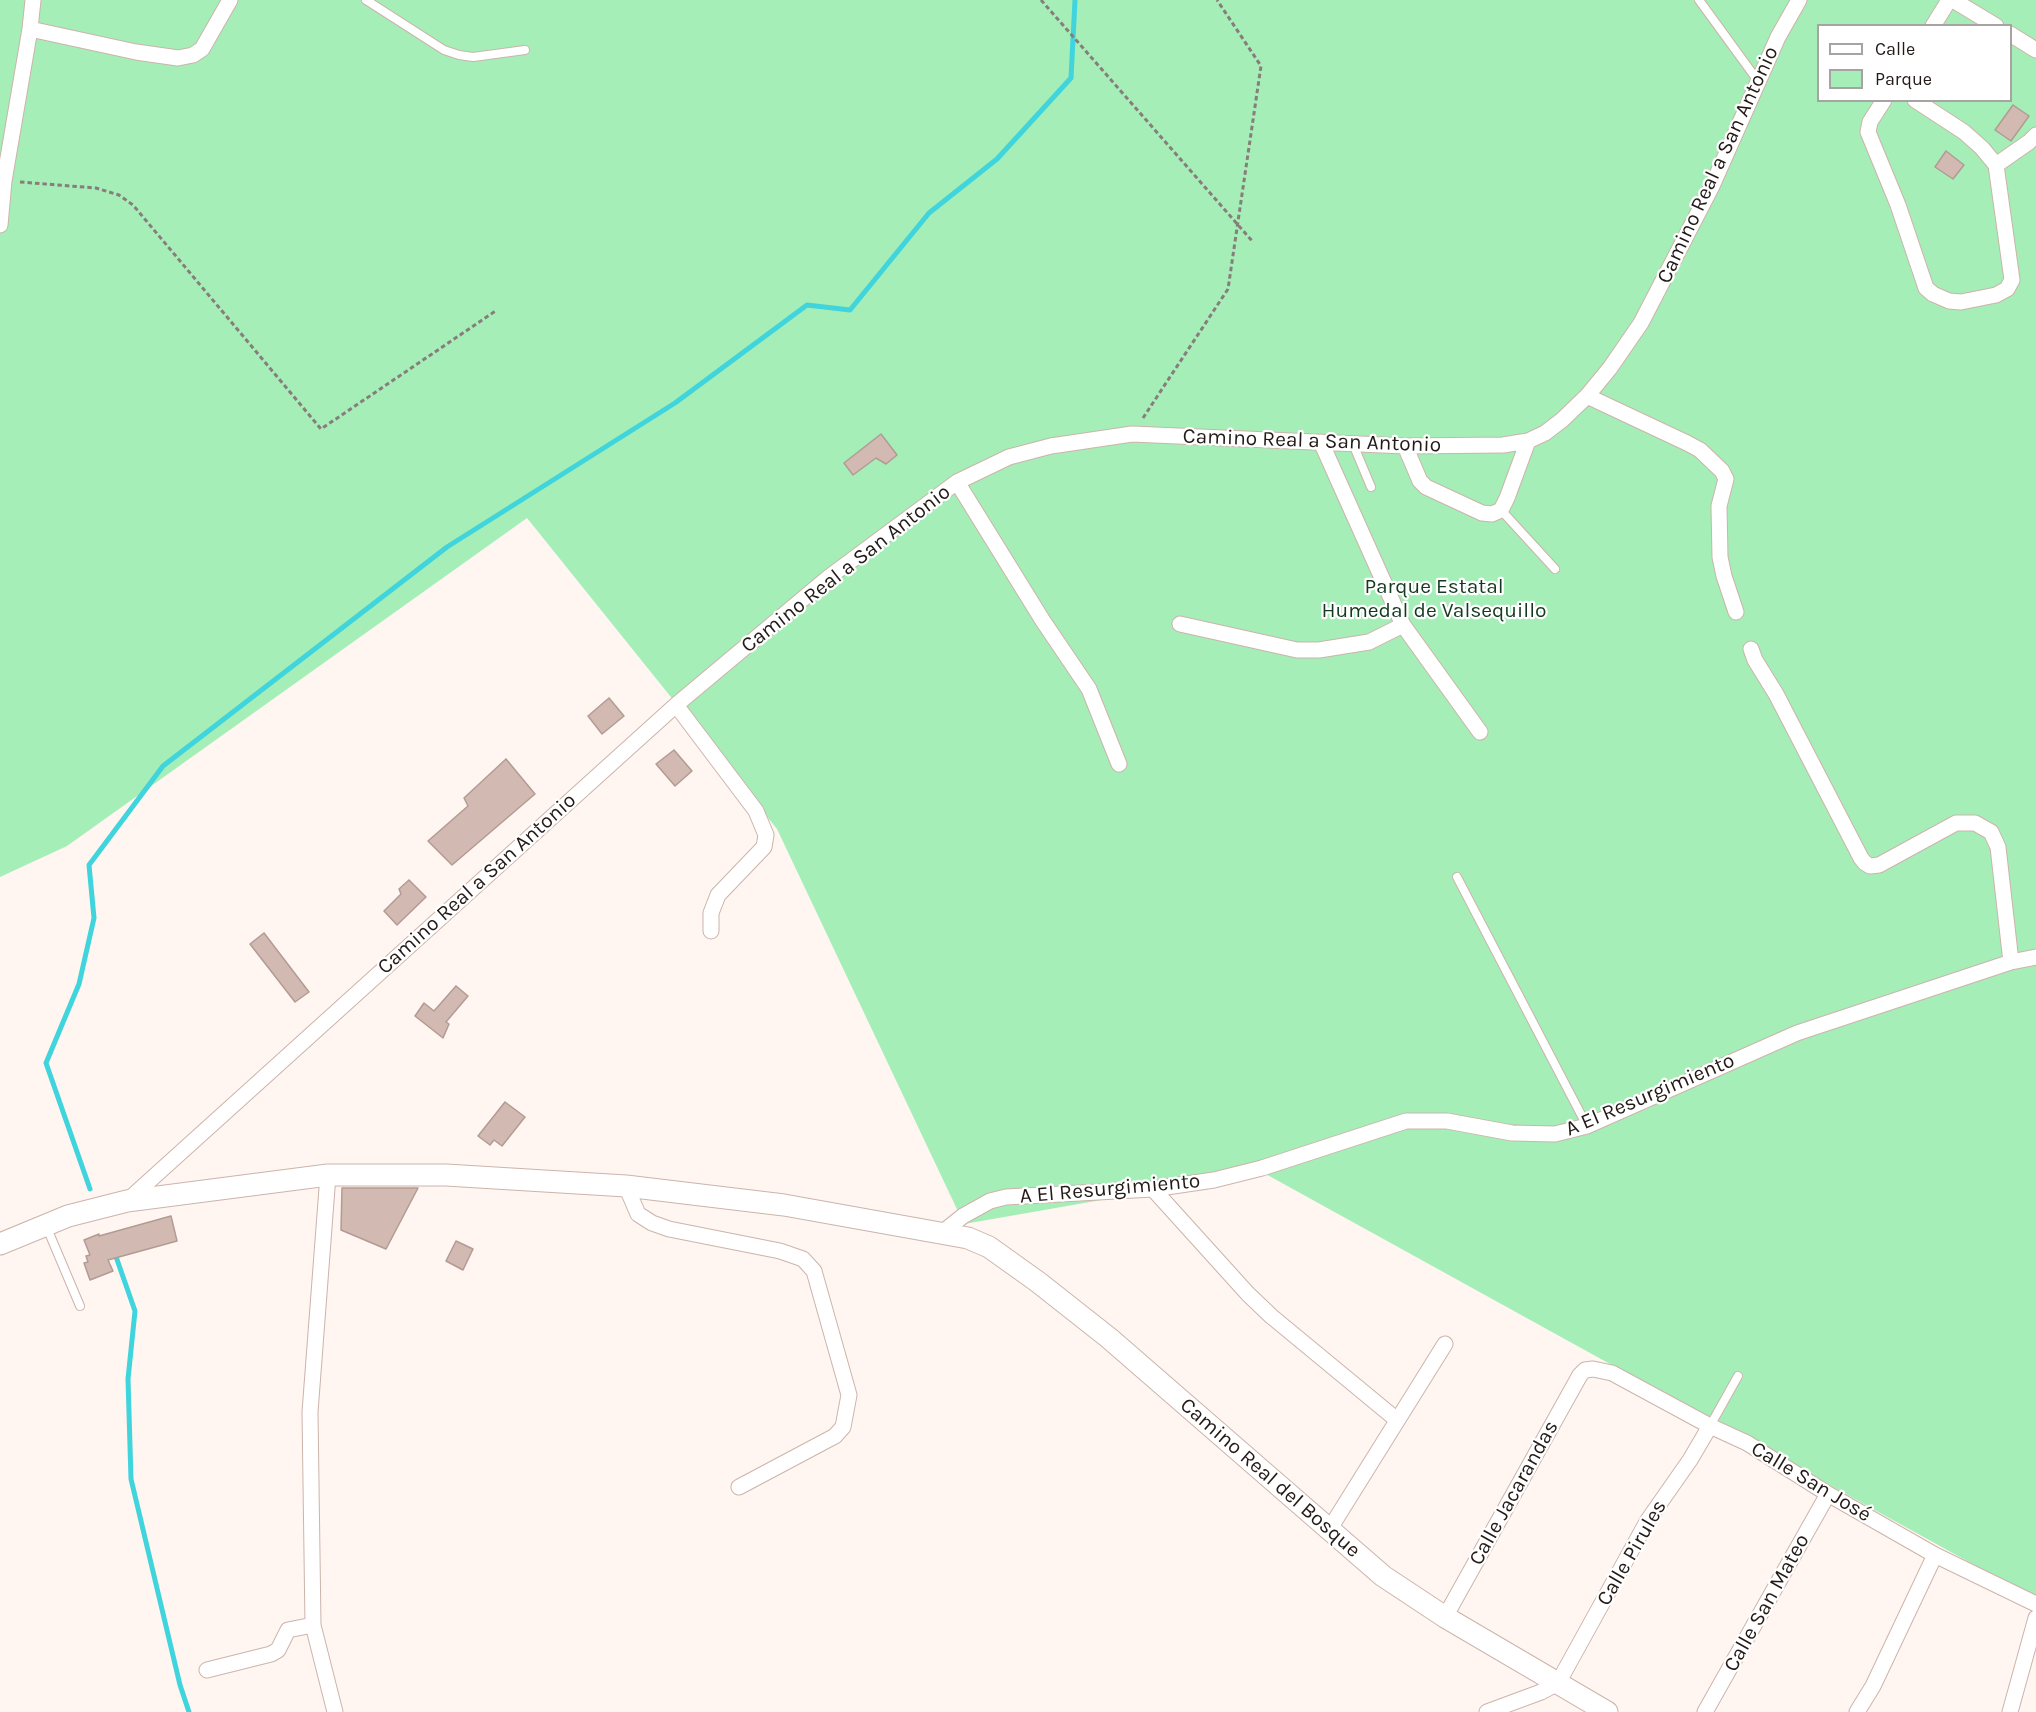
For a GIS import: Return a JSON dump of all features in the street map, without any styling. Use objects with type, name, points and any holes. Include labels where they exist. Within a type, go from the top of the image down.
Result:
[{"type":"street","points":[[0,225],[4,181],[33,0]]},
{"type":"street","points":[[30,28],[136,52],[178,58],[193,55],[201,49],[230,0]]},
{"type":"street","name":"Camino Real a San Antonio","points":[[127,1201],[676,705],[829,577],[957,482],[1009,457],[1051,446],[1132,434],[1405,446],[1503,446],[1528,441],[1545,433],[1587,396],[1610,368],[1641,323],[1712,186],[1778,37],[1799,0]]},
{"type":"street","points":[[1934,24],[1952,0],[1993,24]]},
{"type":"street","points":[[2012,35],[2036,50]]},
{"type":"street","points":[[1883,102],[1870,122],[1868,132],[1898,205],[1926,288],[1940,298],[1961,302],[1996,295],[2007,289],[2012,280],[1996,165],[1965,132],[1919,102]]},
{"type":"street","points":[[1996,165],[2036,135]]},
{"type":"street","points":[[1587,396],[1700,450],[1722,471],[1726,479],[1719,506],[1720,557],[1736,612]]},
{"type":"street","points":[[1405,446],[1420,481],[1426,487],[1482,513],[1492,514],[1501,510],[1507,498],[1528,441]]},
{"type":"street","points":[[1321,442],[1403,625],[1480,732]]},
{"type":"street","points":[[957,482],[1089,689],[1119,764]]},
{"type":"street","points":[[1180,624],[1297,650],[1318,650],[1369,642],[1403,625]]},
{"type":"street","points":[[1751,649],[1865,863],[1870,866],[1879,865],[1956,823],[1975,823],[1991,832],[1998,847],[2011,962]]},
{"type":"street","points":[[676,705],[756,811],[766,835],[764,847],[718,895],[711,913],[711,931]]},
{"type":"street","name":"A El Resurgimiento","points":[[943,1232],[963,1216],[990,1201],[1006,1197],[1153,1190],[1214,1180],[1262,1168],[1406,1121],[1447,1121],[1512,1133],[1539,1135],[1555,1134],[1587,1126],[1797,1033],[2011,962],[2036,957]]},
{"type":"street","points":[[328,1175],[310,1412],[312,1626],[335,1712]]},
{"type":"street","name":"Camino Real a San Antonio","points":[[0,1244],[68,1216],[127,1201],[328,1175],[446,1175],[626,1186],[784,1205],[943,1232]]},
{"type":"street","points":[[626,1186],[638,1214],[652,1223],[669,1229],[780,1251],[803,1259],[814,1271],[849,1395],[843,1427],[835,1436],[739,1487]]},
{"type":"street","points":[[1153,1190],[1271,1316],[1397,1420]]},
{"type":"street","name":"Camino Real del Bosque","points":[[943,1232],[968,1238],[989,1247],[1038,1282],[1109,1338],[1383,1576],[1444,1617],[1607,1712]]},
{"type":"street","points":[[1329,1530],[1445,1344]]},
{"type":"street","name":"Calle San José","points":[[1585,1370],[1601,1369],[1612,1373],[1710,1426],[1747,1443],[1828,1494],[1935,1555],[2036,1604]]},
{"type":"street","name":"Calle Jacarandas","points":[[1444,1617],[1580,1375],[1585,1370]]},
{"type":"street","name":"Calle Pirules","points":[[1558,1683],[1648,1520],[1690,1460],[1710,1426]]},
{"type":"street","name":"Calle San Mateo","points":[[1705,1712],[1828,1494]]},
{"type":"street","points":[[1857,1712],[1873,1686],[1935,1555]]},
{"type":"street","points":[[2010,1712],[2036,1618]]},
{"type":"street","points":[[207,1670],[271,1654],[278,1650],[288,1630],[312,1626]]},
{"type":"street","points":[[1486,1712],[1541,1692],[1558,1683]]},
{"type":"lane","points":[[366,0],[444,50],[459,55],[473,57],[525,50]]},
{"type":"lane","points":[[1699,0],[1758,81]]},
{"type":"lane","points":[[1353,444],[1371,487]]},
{"type":"lane","points":[[1501,510],[1555,569]]},
{"type":"lane","points":[[1457,877],[1587,1126]]},
{"type":"lane","points":[[46,1225],[80,1306]]},
{"type":"lane","points":[[1710,1426],[1738,1376]]},
{"type":"path","points":[[1041,0],[1253,242]]},
{"type":"path","points":[[1132,434],[1228,289],[1261,66],[1217,0]]},
{"type":"path","points":[[4,181],[96,188],[119,195],[133,205],[321,429],[497,310]]},
{"type":"green space","name":"Parque Estatal Humedal de Valsequillo","points":[[0,0],[2036,0],[2036,1599],[1262,1172],[964,1224],[777,829],[527,518],[67,846],[0,877]]},
{"type":"building","points":[[2013,105],[2029,116],[2011,141],[1995,130]]},
{"type":"building","points":[[1946,151],[1964,165],[1953,179],[1935,167]]},
{"type":"building","points":[[881,434],[897,455],[886,464],[876,458],[853,475],[844,463]]},
{"type":"building","points":[[609,698],[624,716],[602,734],[588,716]]},
{"type":"building","points":[[674,750],[692,771],[675,786],[656,764]]},
{"type":"building","points":[[506,759],[535,794],[452,865],[428,841],[468,806],[464,798]]},
{"type":"building","points":[[409,880],[426,897],[397,925],[384,911],[401,894],[399,889]]},
{"type":"building","points":[[264,933],[309,992],[295,1002],[250,944]]},
{"type":"building","points":[[456,986],[468,996],[446,1022],[449,1024],[443,1038],[415,1016],[424,1003],[434,1011]]},
{"type":"building","points":[[505,1102],[525,1117],[502,1146],[494,1140],[490,1145],[478,1136]]},
{"type":"building","points":[[342,1188],[418,1188],[386,1249],[341,1230]]},
{"type":"building","points":[[171,1216],[177,1241],[108,1260],[113,1271],[90,1280],[84,1263],[88,1262],[86,1256],[90,1255],[84,1240]]},
{"type":"building","points":[[456,1241],[473,1249],[463,1270],[446,1261]]},
{"type":"waterway","points":[[90,1189],[46,1063],[79,984],[94,918],[89,865],[163,766],[447,547],[675,403],[807,305],[850,310],[929,213],[997,159],[1071,78],[1075,0]]},
{"type":"waterway","points":[[114,1251],[135,1311],[128,1379],[131,1479],[180,1685],[189,1712]]}]
